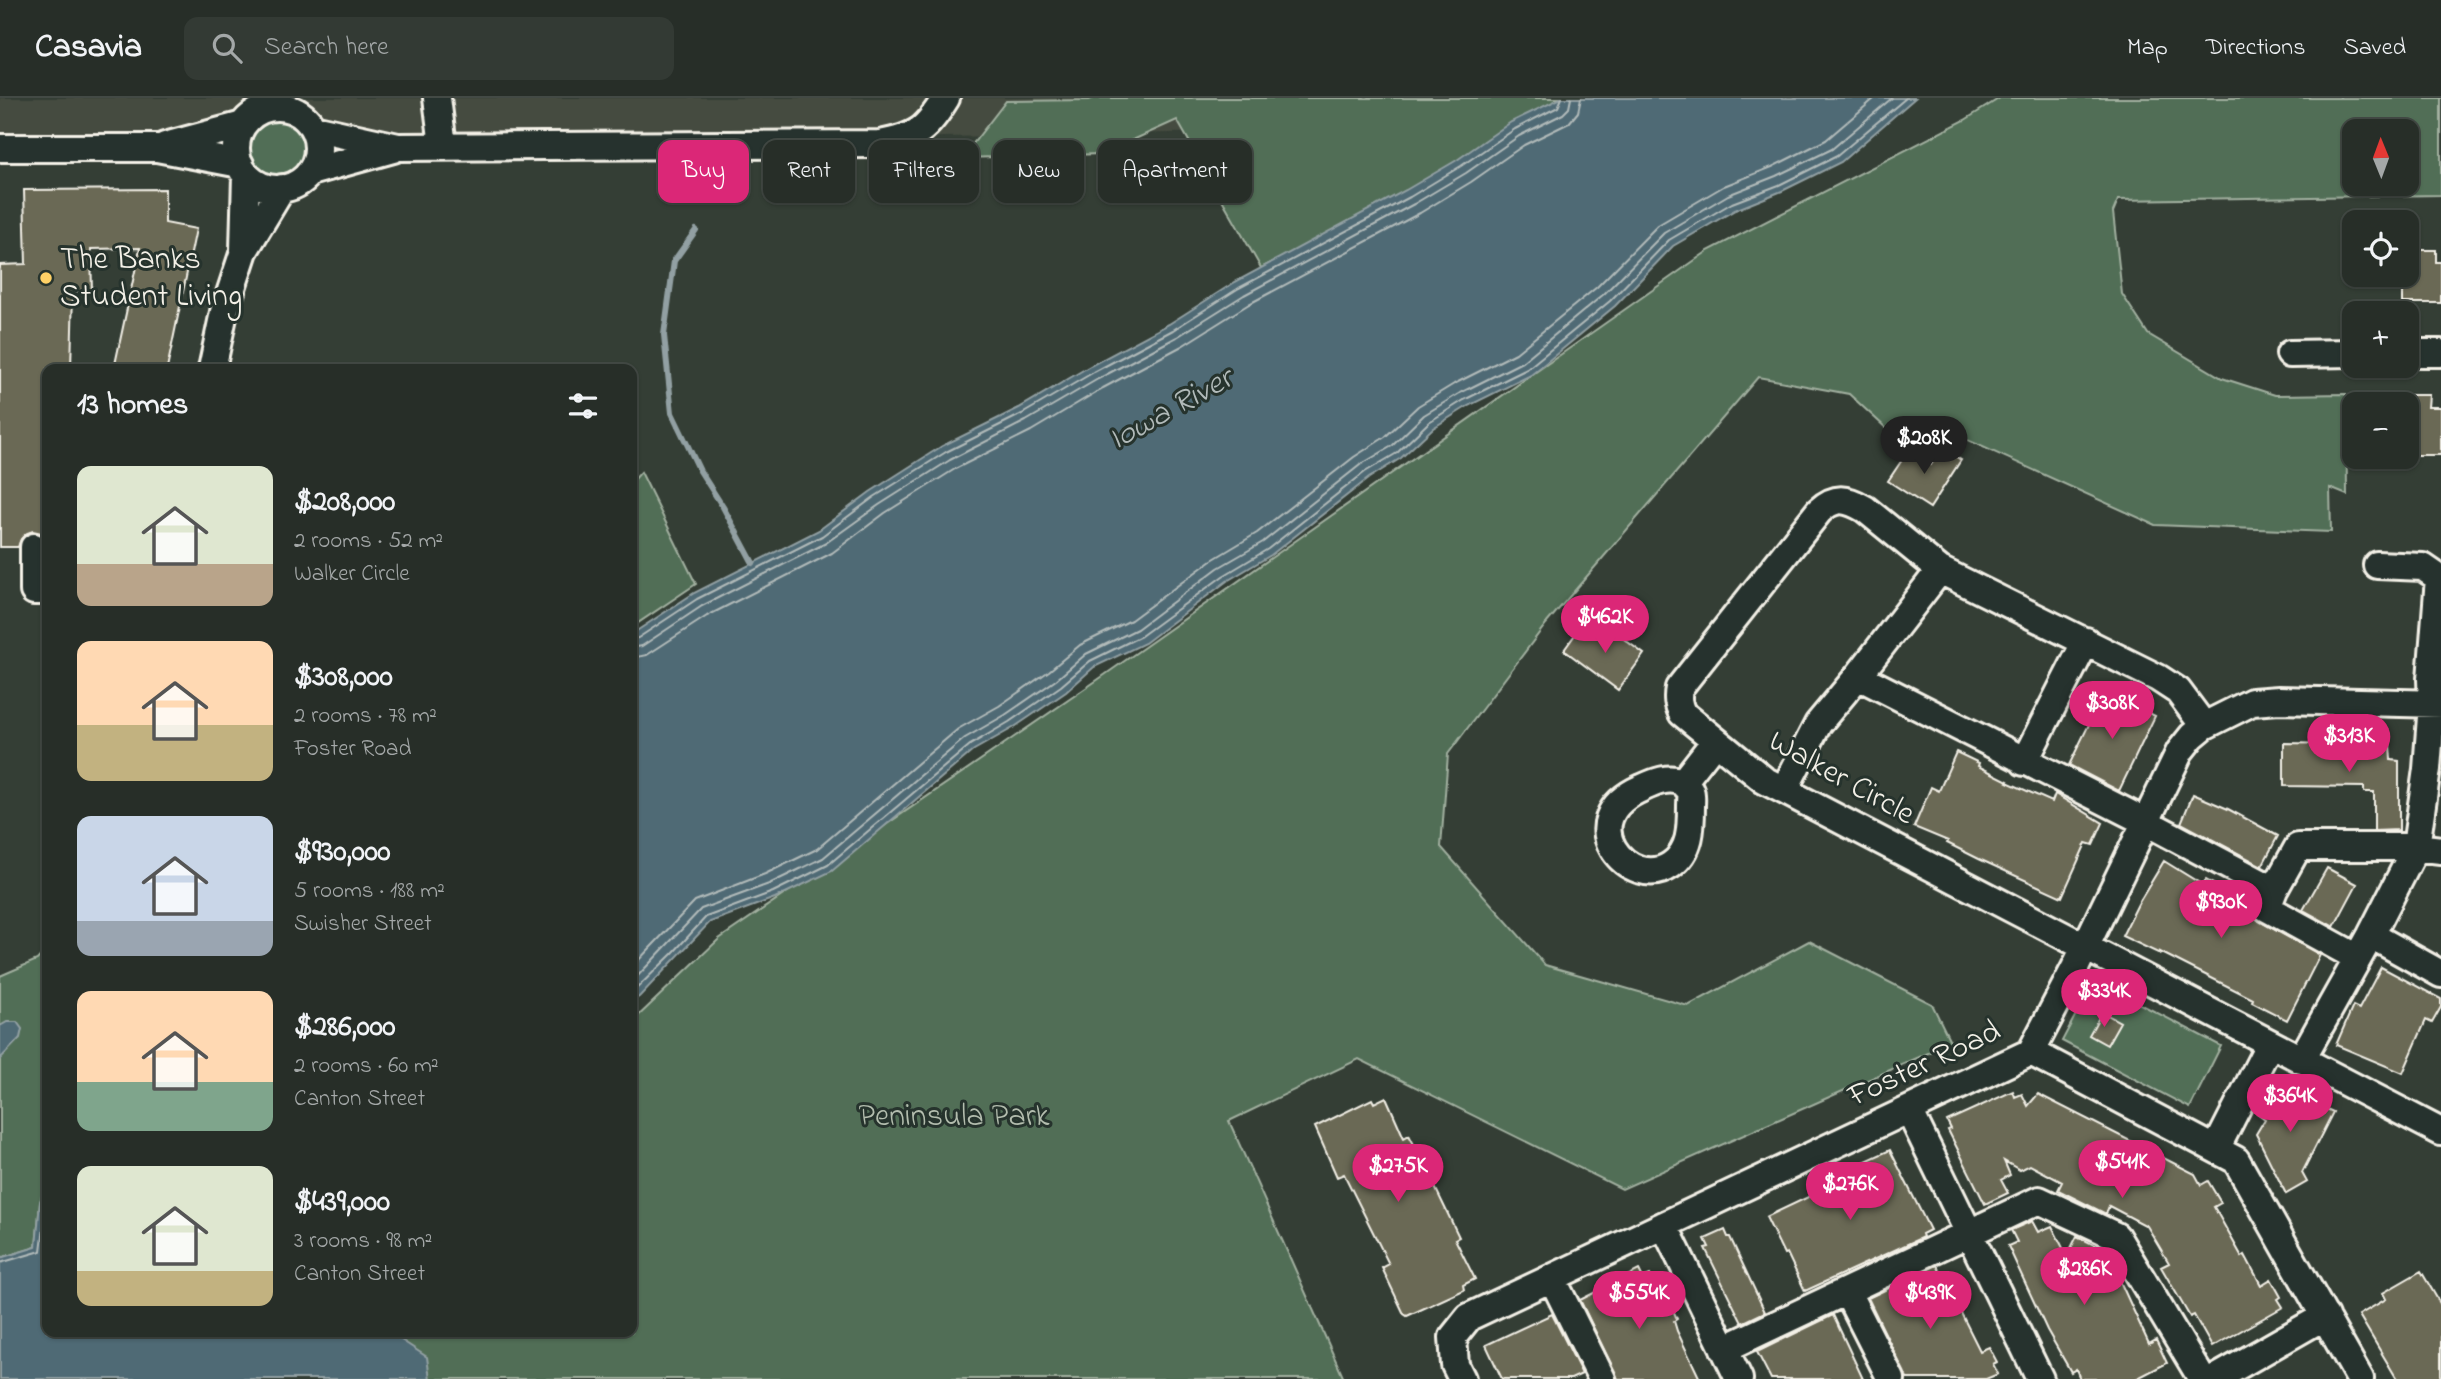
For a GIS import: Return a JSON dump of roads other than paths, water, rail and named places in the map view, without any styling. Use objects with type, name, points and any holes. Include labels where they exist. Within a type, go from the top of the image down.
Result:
[{"type":"street","points":[[437,98],[443,146]]},
{"type":"street","points":[[258,111],[236,144],[236,156],[243,169],[258,184],[282,188],[295,185],[310,172],[398,147],[880,144],[905,140],[929,125],[946,98]]},
{"type":"street","points":[[157,148],[258,111],[280,107],[398,147]]},
{"type":"street","points":[[307,114],[317,140],[318,153],[310,172]]},
{"type":"street","points":[[0,148],[157,148],[243,169]]},
{"type":"street","points":[[243,169],[244,251]]},
{"type":"street","points":[[213,364],[224,312],[244,251],[282,188]]},
{"type":"street","points":[[2419,353],[2441,353]]},
{"type":"street","points":[[2290,354],[2342,354]]},
{"type":"street","name":"Walker Circle","points":[[2204,726],[2178,691],[2158,678],[1940,570],[1855,503],[1840,499],[1829,502],[1819,511],[1679,688],[1678,703],[1682,713],[1764,780],[2441,1132]]},
{"type":"street","points":[[34,547],[34,591],[42,591]]},
{"type":"street","points":[[2301,1060],[2371,935],[2429,848],[2427,769],[2436,704],[2431,679],[2439,578],[2423,566],[2377,565]]},
{"type":"street","points":[[1784,790],[1818,724],[1940,570]]},
{"type":"street","points":[[2024,762],[2086,642]]},
{"type":"street","points":[[1858,676],[2274,890]]},
{"type":"street","name":"Foster Road","points":[[1462,1379],[1455,1365],[1453,1337],[1469,1317],[2031,1052],[2180,751],[2204,726],[2252,702],[2436,704]]},
{"type":"street","points":[[1683,782],[1715,741]]},
{"type":"street","points":[[2358,958],[2267,908],[2298,847],[2429,848]]},
{"type":"street","points":[[2371,935],[2441,974]]},
{"type":"street","points":[[2216,1149],[2270,1043]]},
{"type":"street","points":[[2031,1052],[2236,1160],[2360,1379]]},
{"type":"street","points":[[1909,1110],[2040,1379]]},
{"type":"street","points":[[1724,1349],[2039,1200],[2116,1236],[2202,1379]]},
{"type":"street","points":[[1664,1226],[1739,1379]]},
{"type":"street","points":[[1552,1278],[1602,1379]]},
{"type":"street","points":[[1847,1292],[1891,1379]]},
{"type":"street","points":[[2215,1379],[2325,1316]]},
{"type":"water","name":"Iowa River","points":[[1561,98],[1915,98],[1841,162],[1735,210],[1673,246],[1615,306],[1531,375],[1468,406],[1433,428],[1401,458],[1369,478],[1271,555],[1227,581],[1145,643],[1094,667],[1066,692],[1013,728],[974,750],[832,871],[775,898],[710,922],[637,998],[637,631],[694,593],[819,530],[870,492],[942,446],[1019,408],[1169,324],[1235,282],[1406,190],[1457,160],[1511,122]]},
{"type":"water","points":[[7,1022],[17,1022],[22,1029],[20,1038],[0,1059],[0,1026]]},
{"type":"water","points":[[42,1196],[42,1337],[397,1337],[427,1357],[430,1379],[0,1379],[0,1258],[36,1247]]},
{"type":"waterway","points":[[696,230],[674,261],[664,335],[672,413],[700,471],[753,563]]},
{"type":"place","name":"The Banks Student Living","points":[[46,278]]},
{"type":"park label","name":"Peninsula Park","points":[[954,1117]]}]
